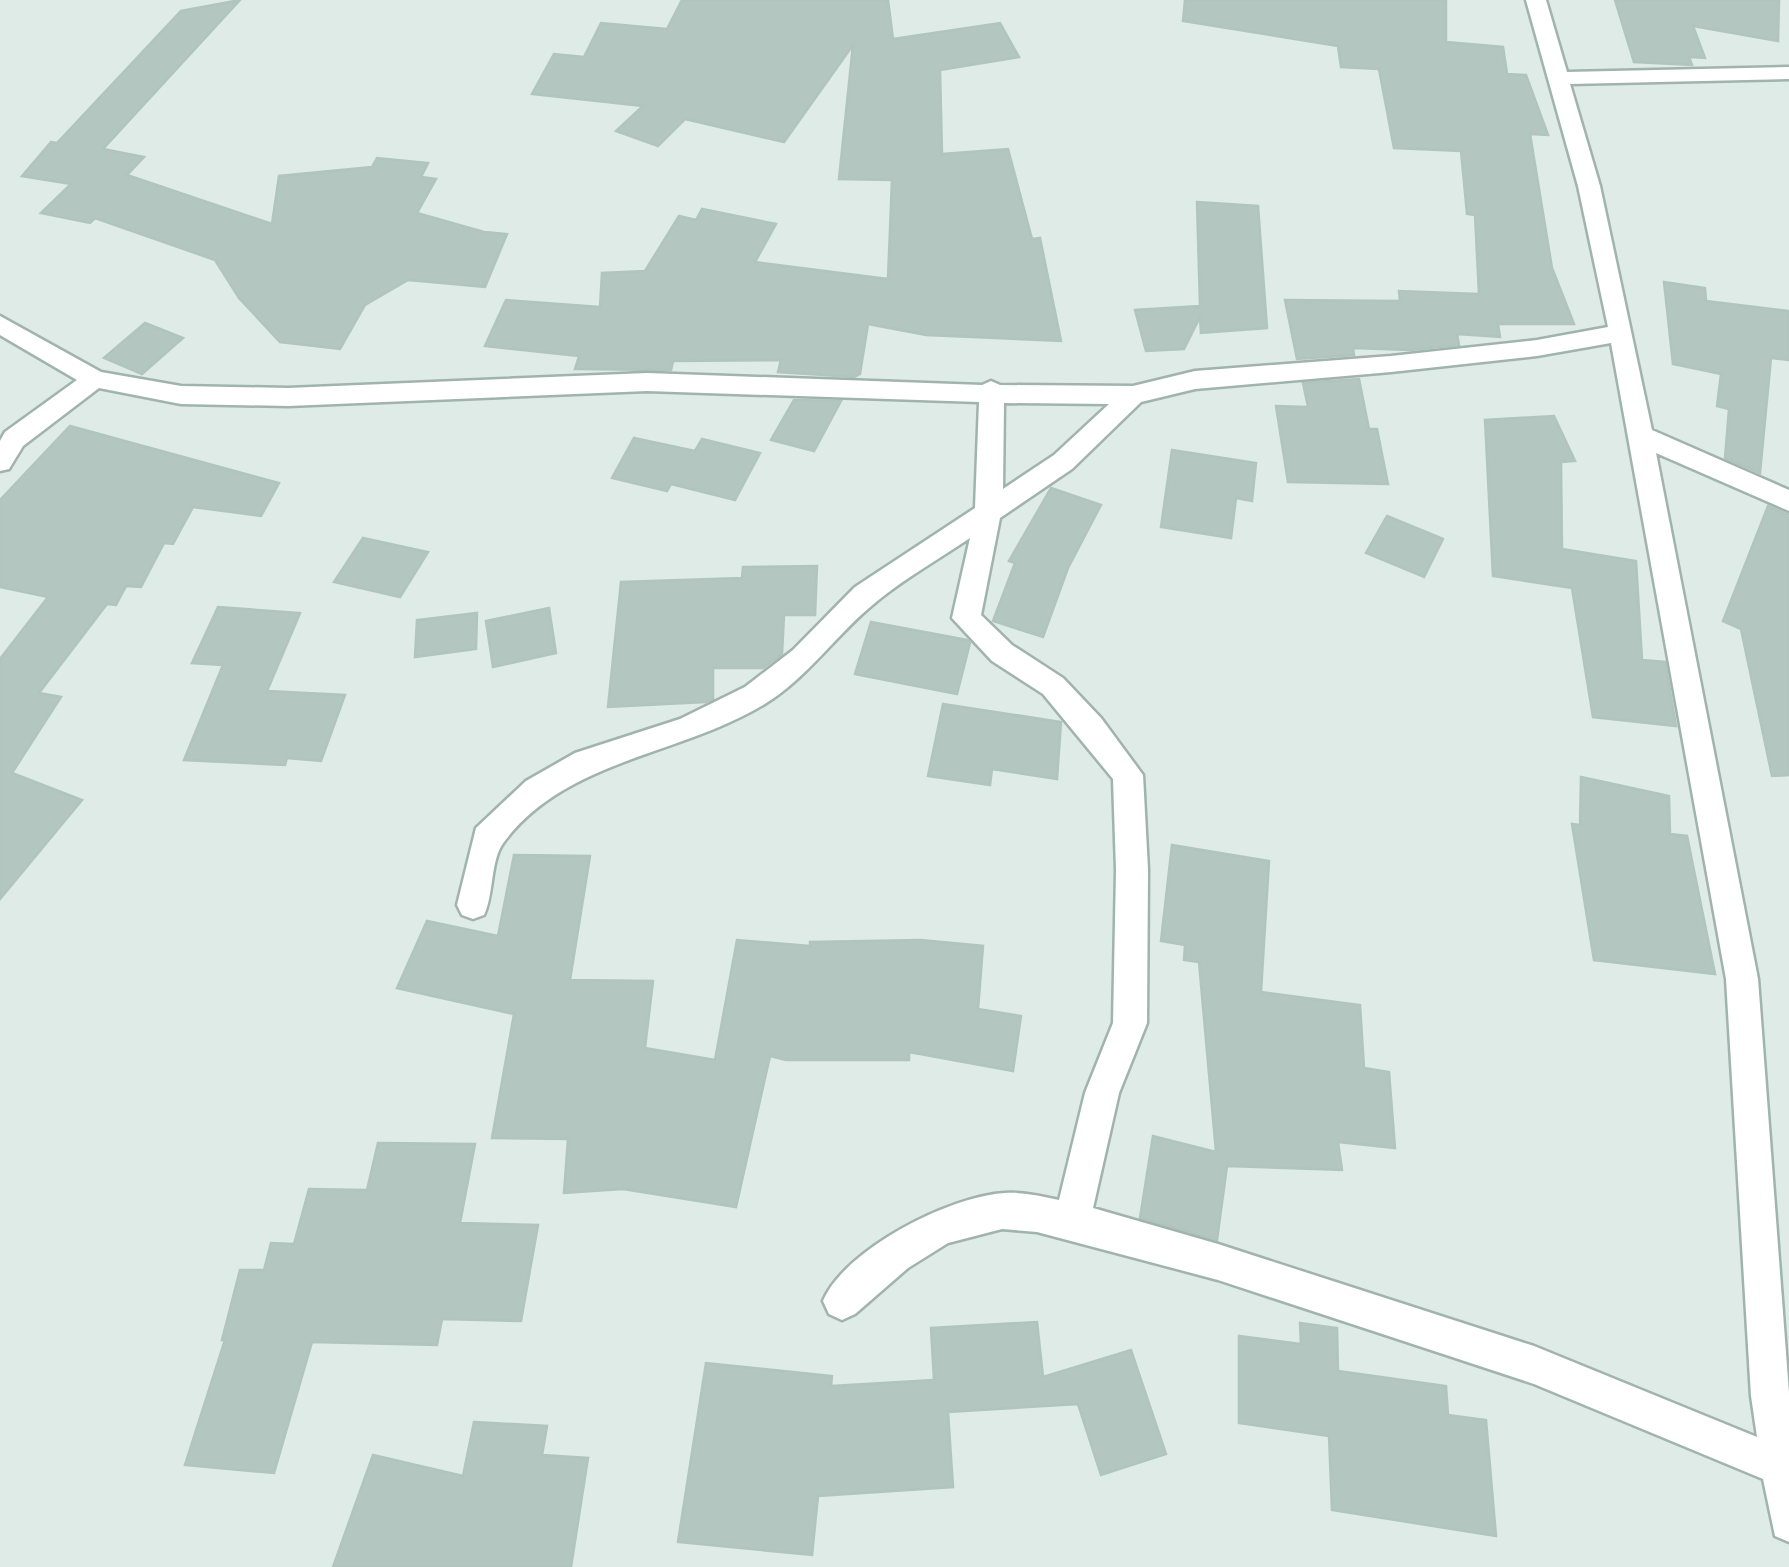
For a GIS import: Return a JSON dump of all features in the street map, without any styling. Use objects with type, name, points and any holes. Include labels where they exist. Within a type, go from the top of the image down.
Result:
[{"type":"street","points":[[1536,0],[1589,186],[1622,333],[1742,979],[1770,1396],[1789,1522]]},
{"type":"street","points":[[1556,78],[1789,73]]},
{"type":"street","points":[[0,324],[95,379],[181,396],[288,398],[393,390],[647,382],[906,393],[992,390],[1133,395],[1195,380],[1536,348],[1622,333]]},
{"type":"street","points":[[0,462],[14,439],[95,379]]},
{"type":"street","points":[[992,390],[995,448],[978,578],[966,618],[1002,653],[1053,686],[1128,776],[1132,870],[1130,1024],[1102,1093],[1072,1220]]},
{"type":"street","points":[[473,905],[487,838],[536,790],[586,762],[689,729],[756,695],[803,658],[866,595],[1064,462],[1133,395]]},
{"type":"street","points":[[1641,436],[1789,500]]},
{"type":"street","points":[[842,1301],[878,1266],[960,1218],[1005,1210],[1072,1220],[1218,1262],[1534,1365],[1780,1467]]},
{"type":"building","points":[[240,0],[103,149],[144,157],[127,175],[272,224],[279,176],[372,167],[377,158],[428,163],[421,177],[436,179],[417,213],[484,232],[507,234],[485,287],[408,280],[365,305],[340,349],[280,342],[239,298],[215,260],[95,218],[90,223],[41,213],[71,184],[22,176],[51,142],[57,143],[181,11]]},
{"type":"building","points":[[682,0],[888,0],[893,39],[1000,23],[1019,57],[940,70],[942,154],[1008,149],[1032,239],[1040,238],[1061,341],[926,335],[868,324],[860,374],[854,377],[778,372],[781,360],[673,361],[671,370],[575,369],[579,356],[485,346],[506,300],[600,307],[602,273],[645,271],[679,216],[696,220],[702,209],[776,224],[755,262],[888,279],[892,180],[839,179],[853,45],[784,142],[685,119],[658,146],[616,131],[643,106],[532,94],[554,54],[584,57],[601,23],[667,29]]},
{"type":"building","points":[[1185,0],[1446,0],[1446,42],[1503,47],[1507,74],[1526,75],[1548,135],[1530,134],[1552,268],[1574,324],[1498,324],[1500,337],[1457,334],[1459,345],[1410,350],[1353,348],[1354,355],[1297,359],[1285,300],[1400,301],[1399,291],[1479,294],[1475,215],[1467,214],[1461,151],[1394,148],[1379,69],[1341,67],[1338,46],[1183,21]]},
{"type":"building","points":[[1615,0],[1779,0],[1778,41],[1693,26],[1705,58],[1689,57],[1692,65],[1634,62]]},
{"type":"building","points":[[1197,202],[1258,206],[1267,328],[1201,333],[1200,317],[1184,349],[1146,351],[1135,310],[1200,306]]},
{"type":"building","points":[[1664,282],[1705,288],[1706,301],[1789,311],[1789,360],[1771,358],[1760,473],[1725,458],[1729,409],[1717,406],[1721,374],[1673,364]]},
{"type":"building","points":[[145,323],[183,338],[142,374],[104,358]]},
{"type":"building","points":[[1359,379],[1369,429],[1377,429],[1388,484],[1288,482],[1276,406],[1308,407],[1303,383]]},
{"type":"building","points":[[794,400],[841,401],[814,451],[771,440]]},
{"type":"building","points":[[1554,416],[1575,461],[1561,462],[1562,549],[1636,561],[1642,660],[1665,662],[1676,726],[1593,717],[1572,588],[1493,576],[1485,420]]},
{"type":"building","points":[[70,426],[279,483],[261,516],[193,507],[173,544],[164,543],[141,587],[126,586],[116,605],[107,604],[39,693],[61,697],[12,773],[82,800],[0,899],[0,659],[48,597],[0,587],[0,500]]},
{"type":"building","points":[[634,438],[695,451],[702,439],[760,453],[735,500],[671,484],[667,491],[612,478]]},
{"type":"building","points":[[1172,450],[1256,463],[1252,501],[1236,498],[1231,538],[1161,527]]},
{"type":"building","points":[[1051,488],[1101,505],[1068,568],[1043,637],[993,621],[1015,563],[1009,561]]},
{"type":"building","points":[[1768,506],[1789,515],[1789,775],[1772,776],[1741,629],[1723,621]]},
{"type":"building","points":[[1387,516],[1443,539],[1424,577],[1366,553]]},
{"type":"building","points":[[363,538],[428,552],[400,597],[334,582]]},
{"type":"building","points":[[817,566],[815,615],[784,615],[782,654],[763,668],[713,668],[713,699],[706,702],[608,707],[621,582],[742,578],[743,567]]},
{"type":"building","points":[[218,607],[300,613],[267,691],[345,695],[321,761],[287,758],[285,765],[184,760],[223,665],[192,663]]},
{"type":"building","points":[[549,608],[556,653],[493,667],[486,621]]},
{"type":"building","points":[[477,613],[476,649],[415,657],[417,620]]},
{"type":"building","points":[[871,622],[967,640],[970,643],[957,694],[855,674]]},
{"type":"building","points":[[943,704],[1061,722],[1057,779],[992,769],[990,785],[928,776]]},
{"type":"building","points":[[1581,777],[1669,796],[1670,834],[1687,836],[1715,974],[1594,960],[1572,824],[1580,825]]},
{"type":"building","points":[[1172,845],[1269,861],[1261,992],[1360,1005],[1364,1068],[1389,1072],[1395,1148],[1338,1142],[1342,1170],[1227,1166],[1217,1240],[1140,1218],[1153,1136],[1216,1152],[1199,962],[1184,960],[1185,945],[1161,941]]},
{"type":"building","points":[[514,855],[590,856],[570,980],[653,981],[645,1048],[715,1060],[737,940],[810,946],[810,942],[921,940],[983,946],[978,1009],[1021,1016],[1013,1071],[909,1052],[909,1060],[786,1060],[770,1056],[736,1207],[623,1189],[564,1193],[568,1139],[492,1138],[514,1014],[397,988],[427,921],[498,936]]},
{"type":"building","points":[[378,1143],[475,1144],[460,1223],[538,1225],[521,1321],[442,1319],[437,1345],[312,1342],[274,1473],[185,1465],[225,1340],[240,1270],[264,1270],[271,1243],[294,1244],[309,1189],[367,1190]]},
{"type":"building","points":[[1037,1322],[1043,1377],[1131,1350],[1166,1454],[1101,1475],[1078,1404],[948,1412],[953,1487],[818,1496],[812,1555],[678,1542],[706,1363],[832,1376],[831,1386],[934,1380],[931,1328]]},
{"type":"building","points":[[1300,1323],[1337,1328],[1338,1371],[1446,1386],[1448,1415],[1486,1420],[1496,1536],[1332,1510],[1329,1436],[1239,1423],[1239,1336],[1301,1344]]},
{"type":"building","points":[[474,1422],[547,1426],[542,1455],[588,1458],[571,1567],[333,1567],[373,1455],[463,1476]]}]
